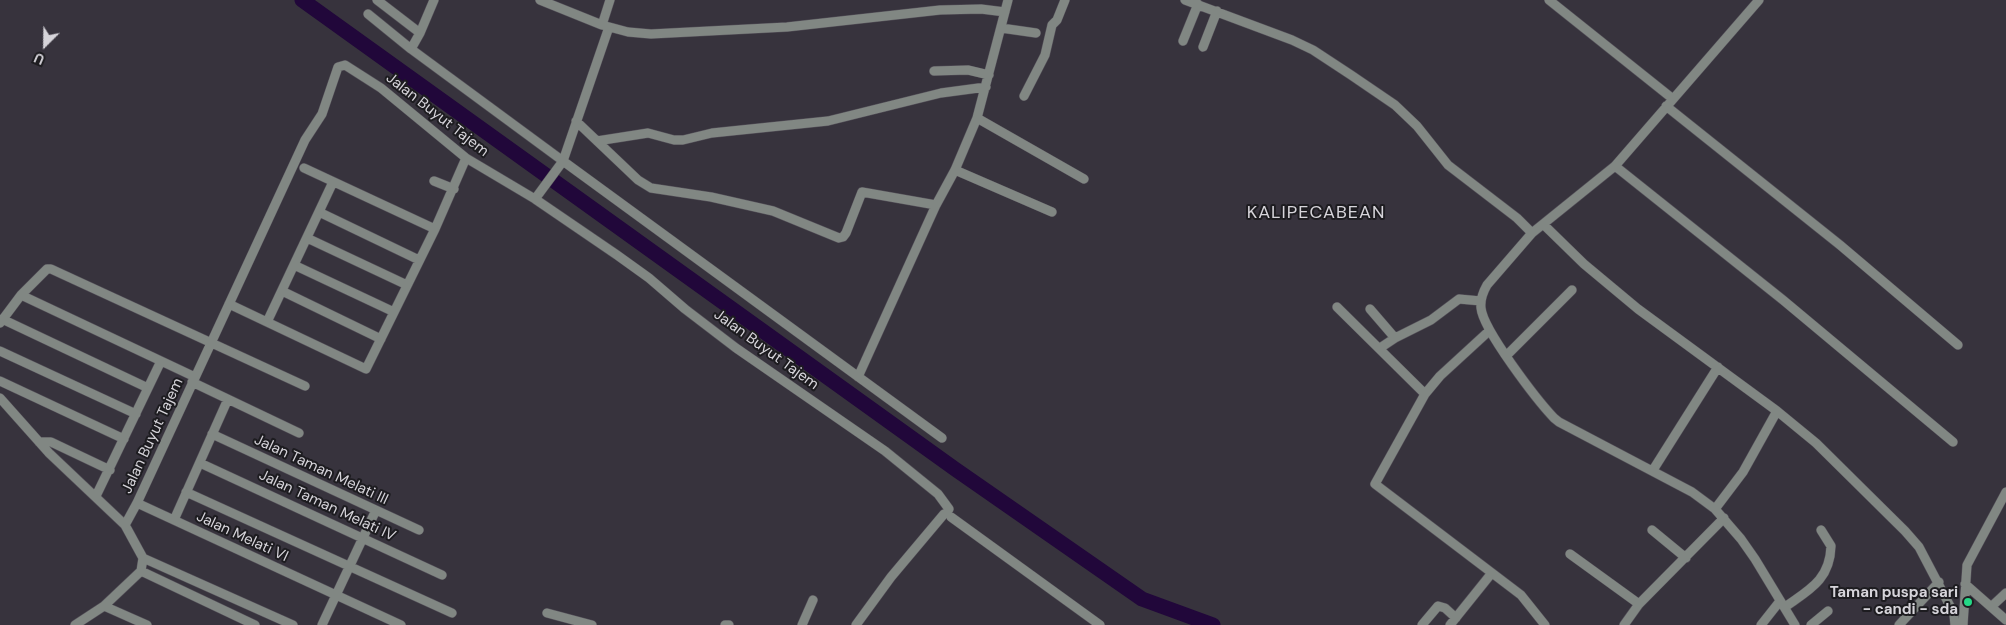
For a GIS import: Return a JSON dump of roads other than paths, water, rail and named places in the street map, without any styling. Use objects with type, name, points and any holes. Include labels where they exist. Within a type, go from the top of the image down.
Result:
[{"type":"street","points":[[376,0],[420,33]]},
{"type":"street","points":[[411,49],[434,0]]},
{"type":"street","points":[[540,0],[606,26],[628,32],[651,34],[787,27],[940,10],[981,9],[1005,12]]},
{"type":"street","points":[[537,196],[562,162],[606,26],[610,0]]},
{"type":"street","points":[[858,377],[936,204],[955,170],[977,118],[1008,0]]},
{"type":"street","points":[[1024,96],[1045,55],[1052,25],[1057,20],[1065,0]]},
{"type":"street","points":[[1185,0],[1292,40],[1313,50],[1395,105],[1417,126],[1448,165],[1517,218],[1532,233]]},
{"type":"street","points":[[1549,0],[1673,99]]},
{"type":"street","points":[[1759,0],[1615,166],[1544,226],[1532,233],[1487,285],[1481,301],[1482,314],[1489,331],[1546,408],[1560,422],[1692,492],[1715,510],[1724,518],[1755,559],[1795,625]]},
{"type":"street","points":[[1182,41],[1198,4]]},
{"type":"street","points":[[1203,47],[1217,11]]},
{"type":"street","points":[[368,14],[411,49],[562,162],[942,438]]},
{"type":"street","points":[[1001,28],[1036,33]]},
{"type":"street","name":"Jalan Buyut Tajem","points":[[125,525],[137,503],[307,135],[322,114],[338,67],[345,65],[381,88],[466,158],[537,196],[649,278],[736,348],[885,451],[938,494],[948,514],[1100,625]]},
{"type":"street","points":[[934,71],[968,70],[989,75]]},
{"type":"street","points":[[598,141],[648,133],[674,140],[683,140],[712,133],[828,121],[941,92],[986,87]]},
{"type":"street","points":[[1666,106],[1840,245],[1958,345]]},
{"type":"street","points":[[977,118],[1084,179]]},
{"type":"street","points":[[576,122],[638,180],[651,188],[711,197],[773,211],[839,238],[843,237],[846,232],[862,192],[936,204]]},
{"type":"street","points":[[229,304],[366,369],[454,189],[466,158]]},
{"type":"street","points":[[1615,166],[1782,300],[1953,442]]},
{"type":"street","points":[[304,168],[435,229]]},
{"type":"street","points":[[955,170],[1052,212]]},
{"type":"street","points":[[434,181],[454,189]]},
{"type":"street","points":[[267,322],[333,182]]},
{"type":"street","points":[[319,212],[420,260]]},
{"type":"street","points":[[1544,226],[1584,264],[1638,309],[1777,411],[1816,443],[1919,547],[1939,582],[1954,615],[1955,625]]},
{"type":"street","points":[[307,238],[407,285]]},
{"type":"street","points":[[294,265],[394,312]]},
{"type":"street","points":[[148,388],[1,321],[21,296],[47,269],[50,269],[306,386]]},
{"type":"street","points":[[1506,355],[1572,290]]},
{"type":"street","points":[[282,291],[381,339]]},
{"type":"street","points":[[21,296],[161,361],[228,399],[300,433]]},
{"type":"street","points":[[1380,348],[1395,338],[1432,320],[1459,299],[1481,301]]},
{"type":"street","points":[[1337,307],[1425,394]]},
{"type":"street","points":[[1370,309],[1395,338]]},
{"type":"street","points":[[1489,331],[1440,376],[1425,394],[1375,484],[1520,595],[1545,625]]},
{"type":"street","points":[[0,351],[136,414]]},
{"type":"street","points":[[96,496],[161,361]]},
{"type":"street","points":[[1653,470],[1718,367]]},
{"type":"street","points":[[0,381],[124,439]]},
{"type":"street","points":[[0,398],[49,453],[125,525],[144,558],[293,625]]},
{"type":"street","points":[[174,520],[228,399]]},
{"type":"street","points":[[1715,510],[1743,472],[1777,411]]},
{"type":"street","name":"Jalan Taman Melati III","points":[[212,434],[419,530]]},
{"type":"street","points":[[40,442],[51,442],[110,470]]},
{"type":"street","name":"Jalan Taman Melati IV","points":[[200,463],[442,575]]},
{"type":"street","points":[[186,492],[452,613]]},
{"type":"street","points":[[1964,625],[1967,565],[2006,492]]},
{"type":"street","name":"Jalan Melati VI","points":[[137,503],[401,625]]},
{"type":"street","points":[[322,625],[376,510]]},
{"type":"street","points":[[860,624],[891,578],[948,514]]},
{"type":"street","points":[[1624,625],[1639,604],[1724,518]]},
{"type":"street","points":[[1652,530],[1686,558]]},
{"type":"street","points":[[1761,625],[1782,604],[1819,582],[1825,572],[1831,546],[1821,530]]},
{"type":"street","points":[[1570,554],[1639,604]]},
{"type":"street","points":[[76,625],[104,606],[141,571],[144,558]]},
{"type":"street","points":[[141,571],[235,621],[255,625]]},
{"type":"street","points":[[1422,625],[1438,606],[1445,608],[1453,621],[1491,574]]},
{"type":"street","points":[[1900,625],[1939,582]]},
{"type":"street","points":[[1965,584],[2006,620]]},
{"type":"street","points":[[1992,606],[2006,593]]},
{"type":"street","points":[[802,625],[813,600]]},
{"type":"street","points":[[104,606],[147,625]]},
{"type":"street","points":[[1954,615],[1965,607]]},
{"type":"street","points":[[1811,625],[1828,611]]},
{"type":"street","points":[[547,613],[589,625]]},
{"type":"waterway","points":[[302,0],[955,469],[1142,599],[1213,625]]},
{"type":"place","name":"Taman puspa sari - candi - sda","points":[[1968,602]]},
{"type":"district","name":"KALIPECABEAN","points":[[1316,213]]}]
